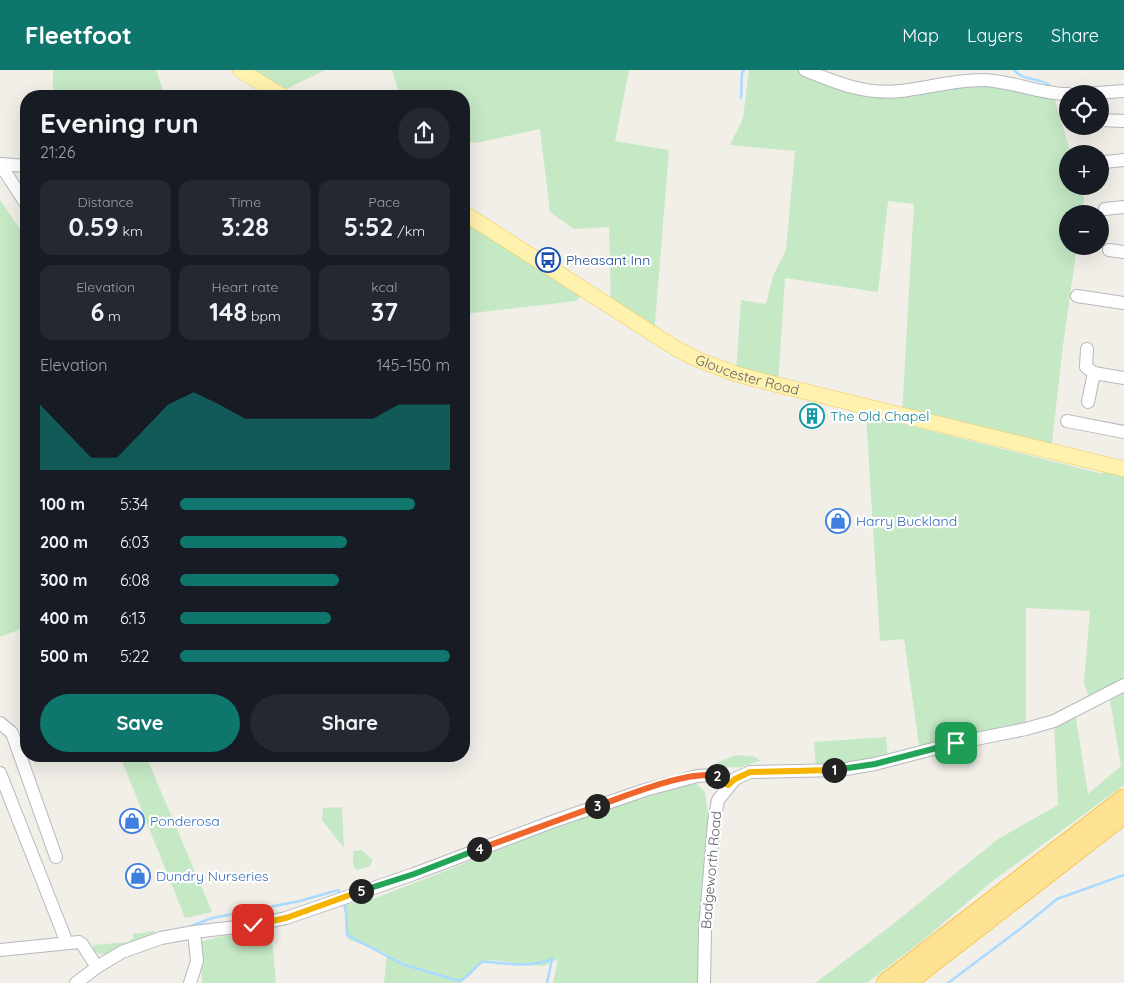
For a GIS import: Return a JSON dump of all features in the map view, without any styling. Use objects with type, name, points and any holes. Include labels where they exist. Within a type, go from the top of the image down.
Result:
[{"type":"highway","points":[[885,983],[1124,798]]},
{"type":"highway","points":[[907,983],[1124,815]]},
{"type":"main road","points":[[240,70],[272,90]]},
{"type":"main road","name":"Gloucester Road","points":[[470,217],[654,335],[699,360],[736,374],[778,385],[1124,469]]},
{"type":"street","points":[[805,70],[843,85],[876,92],[900,91],[979,80],[1007,82],[1059,94]]},
{"type":"street","points":[[1109,92],[1124,91]]},
{"type":"street","points":[[1109,120],[1124,121]]},
{"type":"street","points":[[1109,162],[1124,160]]},
{"type":"street","points":[[0,164],[20,166]]},
{"type":"street","points":[[0,164],[20,195]]},
{"type":"street","points":[[1109,209],[1124,207]]},
{"type":"street","points":[[1109,250],[1124,252]]},
{"type":"street","points":[[1078,296],[1124,303]]},
{"type":"street","points":[[1087,349],[1086,367],[1094,373],[1124,375]]},
{"type":"street","points":[[1088,402],[1094,373]]},
{"type":"street","points":[[1067,421],[1124,432]]},
{"type":"street","points":[[76,983],[97,967],[122,952],[161,938],[253,925],[286,918],[414,874],[557,820],[679,780],[714,775],[722,778],[728,785],[735,779],[750,772],[840,770],[875,764],[1054,721],[1124,685]]},
{"type":"street","points":[[0,722],[12,733],[20,756]]},
{"type":"street","points":[[22,762],[56,857]]},
{"type":"street","points":[[0,773],[67,943]]},
{"type":"street","name":"Badgeworth Road","points":[[704,983],[705,930],[714,822],[718,800],[728,785]]},
{"type":"street","points":[[190,983],[197,961],[194,932]]},
{"type":"street","points":[[0,950],[79,942],[97,967]]},
{"type":"green space","points":[[53,70],[156,70],[163,90],[53,90]]},
{"type":"green space","points":[[252,70],[325,70],[284,90],[275,90]]},
{"type":"green space","points":[[392,70],[629,70],[615,141],[669,150],[654,335],[611,308],[609,227],[574,229],[550,212],[540,129],[476,143],[470,142],[470,90],[398,90]]},
{"type":"green space","points":[[749,70],[805,70],[853,88],[979,80],[1053,94],[1059,114],[1059,135],[1065,135],[1068,145],[1059,145],[1059,195],[1083,195],[1084,199],[1083,205],[1059,205],[1059,255],[1076,255],[1051,451],[902,415],[914,204],[888,201],[878,292],[785,278],[778,385],[736,374],[741,300],[766,304],[773,276],[786,250],[795,151],[730,145],[743,119]]},
{"type":"green space","points":[[0,200],[20,229],[20,629],[0,637]]},
{"type":"green space","points":[[470,226],[581,295],[576,301],[470,313]]},
{"type":"green space","points":[[866,413],[1103,474],[1105,466],[1124,469],[1124,785],[990,883],[927,937],[867,983],[815,983],[892,925],[998,839],[1058,805],[1054,721],[1075,712],[1088,794],[1121,766],[1109,694],[1091,703],[1084,683],[1090,611],[1026,608],[1026,729],[920,752],[904,639],[880,641]]},
{"type":"green space","points":[[886,737],[888,761],[816,770],[814,742]]},
{"type":"green space","points":[[736,755],[755,757],[760,761],[741,767],[710,768],[718,762]]},
{"type":"green space","points":[[122,762],[149,762],[212,912],[185,918]]},
{"type":"green space","points":[[689,783],[696,783],[705,792],[709,821],[698,983],[553,983],[558,959],[544,966],[491,960],[481,962],[474,971],[460,982],[462,983],[384,983],[387,954],[350,940],[346,936],[344,905],[375,898],[559,825]]},
{"type":"green space","points":[[342,807],[344,848],[322,820],[323,808]]},
{"type":"green space","points":[[361,850],[373,860],[370,866],[357,870],[353,866],[353,851]]},
{"type":"green space","points":[[271,928],[276,983],[202,983],[200,942]]},
{"type":"green space","points":[[155,931],[155,934],[106,954],[99,954],[92,949],[94,945],[128,942],[133,938],[133,934]]},
{"type":"waterway","points":[[741,98],[742,73],[744,70]]},
{"type":"waterway","points":[[1014,70],[1022,76],[1049,85]]},
{"type":"waterway","points":[[953,89],[961,88]]},
{"type":"waterway","points":[[948,983],[1057,899],[1124,875]]},
{"type":"waterway","points":[[191,926],[212,918],[300,901],[338,890],[342,895]]},
{"type":"waterway","points":[[344,903],[347,935],[402,964],[459,981],[467,977],[483,962],[526,964],[552,959],[547,983]]},
{"type":"place","name":"Pheasant Inn","points":[[548,260]]},
{"type":"place","name":"The Old Chapel","points":[[812,416]]},
{"type":"place","name":"Harry Buckland","points":[[838,521]]},
{"type":"place","name":"Ponderosa","points":[[132,821]]},
{"type":"place","name":"Dundry Nurseries","points":[[138,876]]},
{"type":"route","points":[[253,925],[286,918],[414,874],[557,820],[679,780],[714,775],[722,778],[728,785],[735,779],[750,772],[840,770],[875,764],[956,743]]}]
